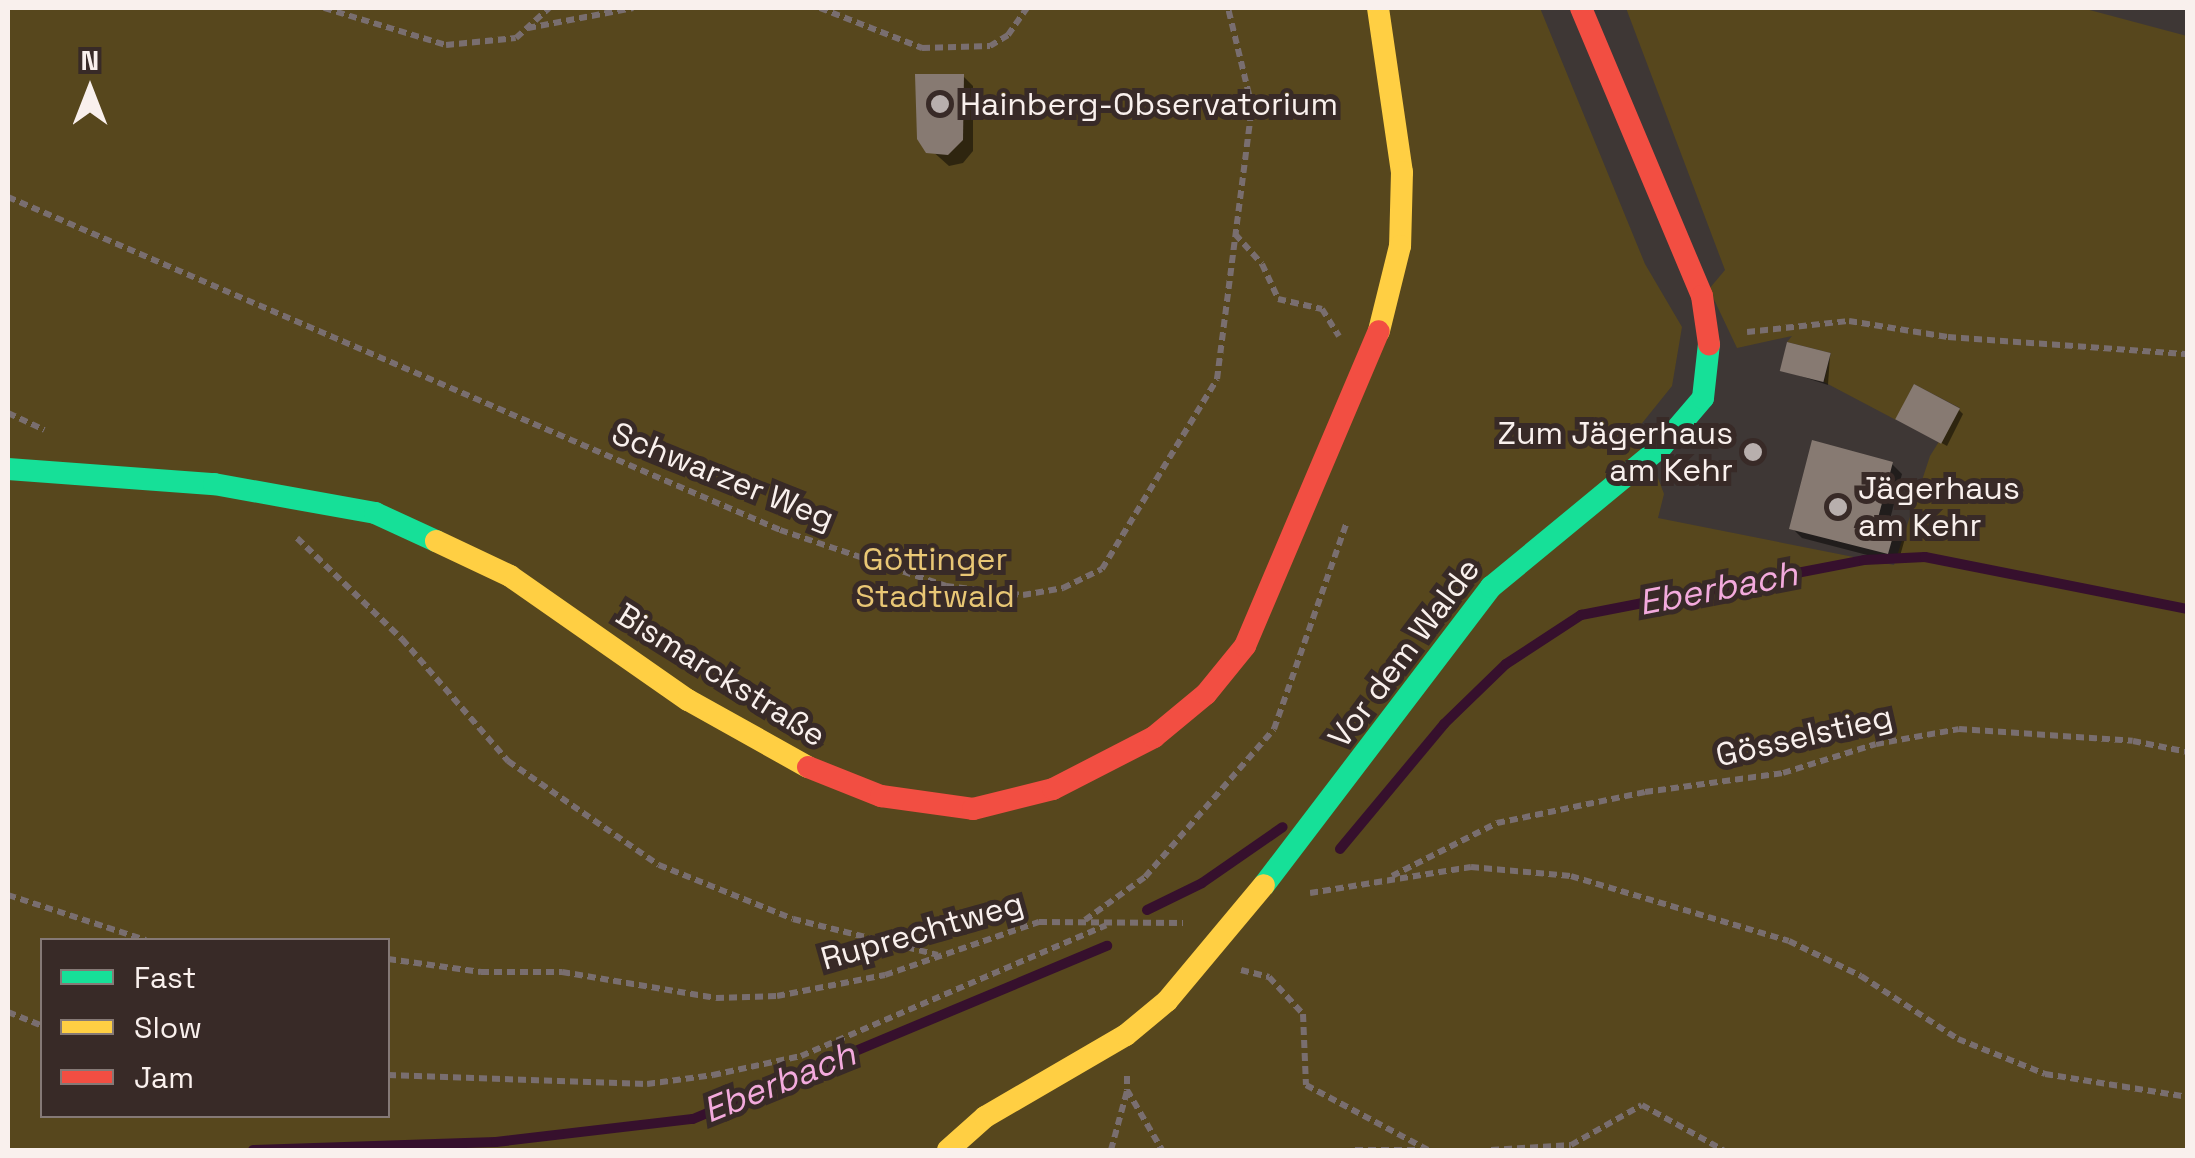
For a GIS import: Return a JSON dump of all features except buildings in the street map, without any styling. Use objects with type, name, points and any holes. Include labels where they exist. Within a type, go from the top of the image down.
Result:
[{"type":"street","name":"Bismarckstraße","points":[[8,469],[230,486],[376,513],[510,576],[773,752],[882,796],[973,809],[1015,802],[1095,770],[1154,737],[1206,694],[1269,602],[1369,360],[1397,262],[1402,172],[1378,8]]},
{"type":"street","name":"Vor dem Walde","points":[[948,1150],[985,1117],[1126,1035],[1206,961],[1491,587],[1662,446],[1703,398],[1709,340],[1702,296],[1580,8]]},
{"type":"path","points":[[324,8],[446,46],[516,38],[549,8]]},
{"type":"path","points":[[527,28],[632,8]]},
{"type":"path","points":[[820,8],[922,48],[990,46],[1008,35],[1027,8]]},
{"type":"path","name":"Schwarzer Weg","points":[[8,197],[780,530],[946,586],[1023,595],[1064,588],[1102,569],[1217,379],[1252,107],[1228,8]]},
{"type":"path","points":[[1236,234],[1262,264],[1278,299],[1322,309],[1327,326],[1369,360]]},
{"type":"path","points":[[1709,340],[1794,322],[1849,320],[1948,336],[2188,354]]},
{"type":"path","points":[[294,535],[402,639],[508,761],[659,865],[794,919],[938,955]]},
{"type":"path","name":"Gösselstieg","points":[[1386,878],[1497,823],[1645,792],[1782,774],[1876,744],[1959,729],[2133,741],[2188,752]]},
{"type":"path","points":[[1250,904],[1386,878],[1471,867],[1571,876],[1789,941],[1860,976],[1958,1039],[2046,1074],[2188,1096]]},
{"type":"path","points":[[8,895],[140,938]]},
{"type":"path","name":"Ruprechtweg","points":[[390,959],[481,972],[562,972],[716,998],[777,996],[885,974],[1039,922],[1234,925]]},
{"type":"path","points":[[390,1076],[647,1084],[713,1075],[800,1056],[1111,922]]},
{"type":"path","points":[[1206,961],[1269,977],[1303,1014],[1306,1085],[1428,1150]]},
{"type":"path","points":[[8,1012],[40,1025]]},
{"type":"path","points":[[1112,1150],[1127,1090],[1126,1035]]},
{"type":"path","points":[[1127,1090],[1162,1150]]},
{"type":"path","points":[[1491,1150],[1571,1145],[1642,1105],[1723,1150]]},
{"type":"path","points":[[1368,1148],[1378,1150]]},
{"type":"path","points":[[1356,1150],[1415,1150]]},
{"type":"green space","name":"Göttinger Stadtwald","points":[[8,8],[1540,8],[1645,264],[1682,327],[1672,386],[1639,427],[1664,494],[1658,518],[1894,565],[1930,456],[1960,408],[1914,384],[1896,420],[1824,382],[1831,353],[1787,342],[1792,336],[1737,348],[1709,289],[1725,270],[1626,8],[2082,8],[2187,36],[2187,1150],[8,1150]]},
{"type":"waterway","name":"Eberbach","points":[[1340,849],[1444,724],[1506,664],[1581,615],[1864,560],[1925,557],[2188,609]]},
{"type":"waterway","points":[[1147,910],[1202,883],[1283,827]]},
{"type":"waterway","name":"Eberbach","points":[[253,1150],[496,1142],[693,1119],[1107,946]]},
{"type":"traffic: fast","points":[[1264,885],[1491,587],[1662,446],[1703,398],[1709,344]]},
{"type":"traffic: fast","points":[[8,469],[214,484],[375,513],[436,541]]},
{"type":"traffic: slow","points":[[1378,8],[1402,172],[1400,246],[1379,331]]},
{"type":"traffic: slow","points":[[436,541],[510,576],[688,700],[808,767]]},
{"type":"traffic: slow","points":[[948,1150],[985,1117],[1126,1035],[1167,1001],[1264,885]]},
{"type":"traffic: jam","points":[[1581,8],[1702,296],[1709,344]]},
{"type":"traffic: jam","points":[[808,767],[881,796],[973,809],[1053,789],[1154,737],[1206,694],[1245,646],[1379,331]]},
{"type":"place","name":"Hainberg-Observatorium","points":[[940,104]]},
{"type":"place","name":"Zum Jägerhaus am Kehr","points":[[1753,452]]},
{"type":"place","name":"Jägerhaus am Kehr","points":[[1838,507]]}]
